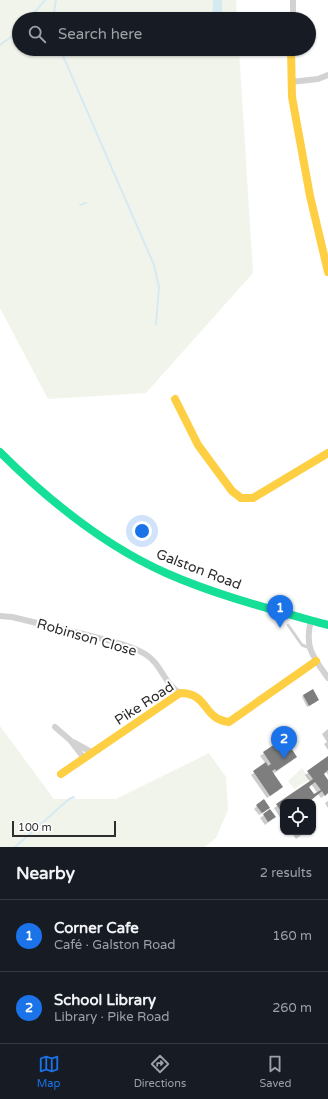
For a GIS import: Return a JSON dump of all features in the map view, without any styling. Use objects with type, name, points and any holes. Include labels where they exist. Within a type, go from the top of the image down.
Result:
[{"type":"street","points":[[293,0],[293,12]]},
{"type":"street","points":[[292,56],[292,97],[310,196],[328,272]]},
{"type":"street","points":[[291,82],[318,79],[328,75]]},
{"type":"street","points":[[175,399],[198,445],[232,491],[241,498],[253,498],[328,453]]},
{"type":"street","name":"Galston Road","points":[[0,452],[44,494],[81,523],[131,554],[164,572],[197,585],[328,625]]},
{"type":"street","name":"Robinson Close","points":[[0,616],[12,617],[113,641],[146,654],[152,659],[173,689],[180,693]]},
{"type":"street","points":[[311,620],[308,632],[310,648],[316,661],[328,678]]},
{"type":"street","name":"Pike Road","points":[[61,774],[180,693],[189,692],[199,697],[216,719],[220,722],[229,722],[316,661]]},
{"type":"street","points":[[55,727],[70,740],[84,758]]},
{"type":"street","points":[[70,740],[93,753]]},
{"type":"lane","points":[[288,625],[302,645],[310,648]]},
{"type":"shaded area","points":[[0,0],[236,0],[237,12],[12,12],[12,56],[239,56],[253,273],[146,393],[48,399],[0,308]]},
{"type":"shaded area","points":[[213,0],[222,0],[222,12],[212,12]]},
{"type":"shaded area","points":[[0,726],[54,799],[116,799],[209,753],[226,777],[228,810],[216,838],[205,847],[0,847]]},
{"type":"shaded area","points":[[302,768],[310,779],[294,789],[288,781]]},
{"type":"building","points":[[313,689],[319,700],[309,706],[303,695]]},
{"type":"building","points":[[284,738],[289,746],[287,748],[289,750],[291,748],[297,757],[276,771],[275,769],[272,771],[283,787],[270,796],[253,771],[266,762],[268,766],[271,764],[263,752]]},
{"type":"building","points":[[328,756],[328,770],[324,774],[328,780],[328,793],[325,796],[322,791],[313,799],[283,799],[313,779],[307,771]],"holes":[[[315,782],[321,790],[314,794],[309,787]]]},
{"type":"building","points":[[264,799],[270,808],[262,813],[256,805]]},
{"type":"building","points":[[280,801],[280,810],[276,804]]},
{"type":"building","points":[[270,809],[276,817],[268,822],[263,814]]},
{"type":"waterway","points":[[35,12],[45,0]]},
{"type":"waterway","points":[[54,12],[56,0]]},
{"type":"waterway","points":[[0,45],[12,36]]},
{"type":"waterway","points":[[63,56],[154,265],[159,287],[156,324]]},
{"type":"waterway","points":[[15,847],[69,799],[74,797]]},
{"type":"traffic: fast","points":[[0,452],[57,504],[99,535],[143,562],[206,589],[328,625]]},
{"type":"traffic: slow","points":[[291,56],[292,97],[310,196],[328,272]]},
{"type":"traffic: slow","points":[[175,399],[198,445],[232,491],[241,498],[253,498],[328,453]]},
{"type":"traffic: slow","points":[[61,774],[180,693],[189,694],[196,697],[214,716],[220,720],[229,722],[316,661]]},
{"type":"place","name":"Corner Cafe","points":[[280,628]]},
{"type":"place","name":"School Library","points":[[284,759]]}]
